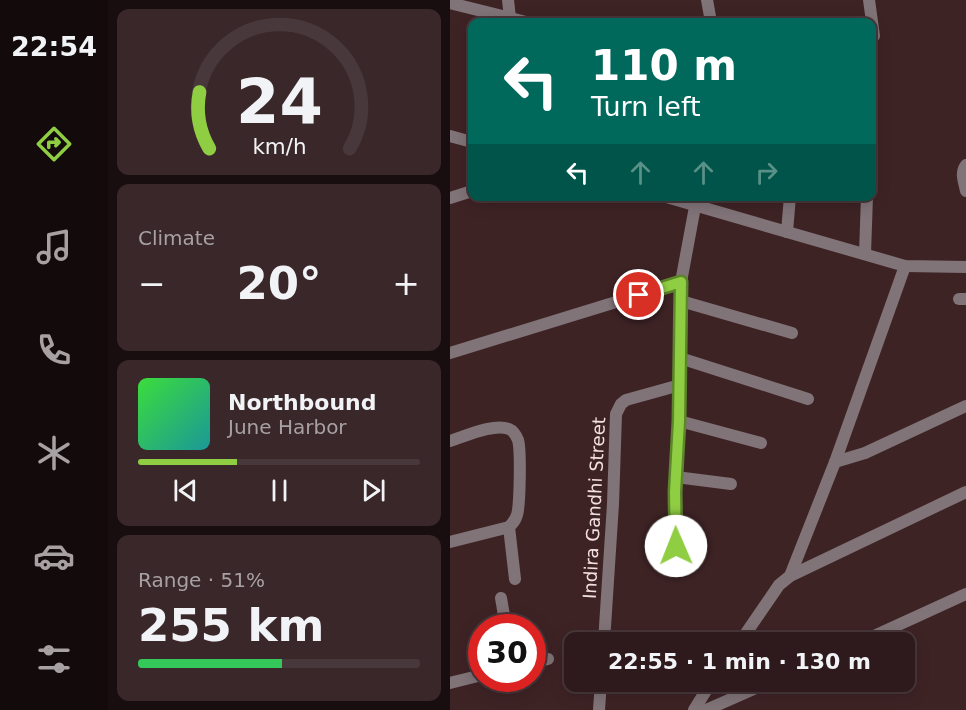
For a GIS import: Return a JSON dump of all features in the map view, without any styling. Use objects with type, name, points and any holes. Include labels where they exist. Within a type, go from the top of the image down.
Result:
[{"type":"street","points":[[450,3],[510,18],[508,0]]},
{"type":"street","points":[[708,0],[710,18]]},
{"type":"street","points":[[869,0],[872,18]]},
{"type":"street","points":[[450,136],[468,141]]},
{"type":"street","points":[[966,165],[963,176],[966,191]]},
{"type":"street","points":[[450,198],[468,191]]},
{"type":"street","points":[[676,546],[681,282],[696,201],[787,232],[905,266],[966,267]]},
{"type":"street","points":[[787,232],[790,201]]},
{"type":"street","points":[[865,254],[867,201]]},
{"type":"street","points":[[790,576],[835,462],[905,266]]},
{"type":"street","points":[[450,353],[681,282]]},
{"type":"street","points":[[681,301],[792,333]]},
{"type":"street","points":[[680,358],[808,399]]},
{"type":"street","name":"Indira Gandhi Street","points":[[605,632],[616,414],[626,400],[680,385]]},
{"type":"street","points":[[835,462],[865,453],[966,406]]},
{"type":"street","points":[[679,421],[761,443]]},
{"type":"street","points":[[450,441],[497,427],[507,428],[513,431],[518,440],[519,454],[518,509],[515,522],[509,527],[450,542]]},
{"type":"street","points":[[676,477],[732,484]]},
{"type":"street","points":[[747,632],[779,585],[790,576],[966,492]]},
{"type":"street","points":[[509,527],[515,579]]},
{"type":"street","points":[[883,632],[966,594]]},
{"type":"street","points":[[501,598],[504,614]]},
{"type":"street","points":[[450,683],[468,678]]},
{"type":"street","points":[[599,710],[600,692]]},
{"type":"street","points":[[694,710],[705,692]]},
{"type":"street","points":[[706,710],[747,692]]},
{"type":"route","points":[[639,295],[681,282],[679,421],[675,492],[676,546]]}]
